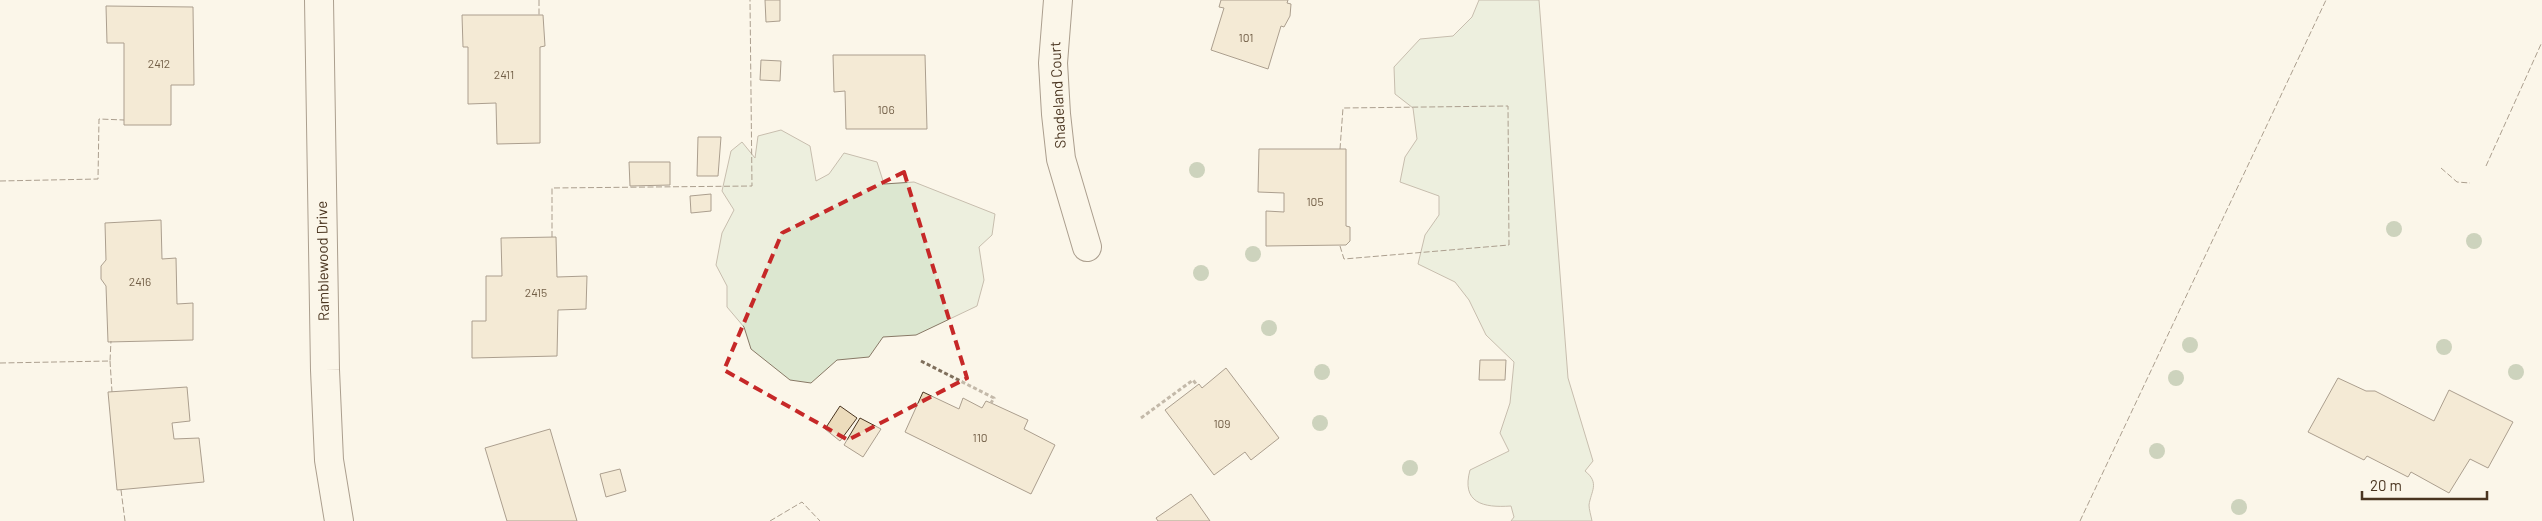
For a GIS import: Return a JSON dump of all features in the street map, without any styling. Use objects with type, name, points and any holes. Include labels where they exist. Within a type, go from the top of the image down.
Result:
[{"type":"street","name":"Ramblewood Drive","points":[[319,0],[325,370],[329,460],[339,521]]},
{"type":"street","name":"Shadeland Court","points":[[1058,0],[1053,63],[1061,159],[1087,247]]},
{"type":"path","points":[[921,361],[994,398],[991,403]]},
{"type":"path","points":[[1141,418],[1193,380],[1198,385]]},
{"type":"highlighted area","points":[[904,172],[967,378],[848,440],[724,370],[782,233]]},
{"type":"green space","points":[[1479,0],[1539,0],[1568,378],[1593,461],[1585,471],[1590,475],[1593,483],[1589,505],[1592,521],[1511,521],[1514,517],[1511,506],[1483,504],[1472,496],[1468,481],[1470,470],[1509,451],[1500,433],[1510,403],[1514,362],[1486,335],[1469,300],[1455,282],[1418,264],[1425,235],[1439,215],[1439,196],[1400,182],[1405,157],[1417,139],[1413,108],[1395,94],[1394,67],[1420,39],[1453,36],[1472,17]]},
{"type":"green space","points":[[781,130],[810,146],[816,181],[829,174],[844,153],[877,162],[884,184],[914,182],[995,214],[992,235],[979,247],[984,280],[977,306],[916,335],[883,337],[869,357],[837,360],[811,383],[790,380],[751,349],[744,327],[727,307],[727,286],[716,265],[722,233],[734,210],[722,191],[731,151],[742,142],[755,158],[758,136]]},
{"type":"building","points":[[765,0],[780,0],[780,21],[766,22]]},
{"type":"building","points":[[1221,0],[1288,0],[1287,3],[1291,4],[1290,16],[1284,27],[1281,26],[1268,69],[1211,50],[1224,8],[1219,7]]},
{"type":"building","points":[[106,6],[193,7],[194,85],[171,85],[171,125],[124,125],[124,43],[107,43]]},
{"type":"building","points":[[462,15],[543,15],[545,46],[540,47],[540,143],[497,144],[496,103],[468,104],[468,47],[463,47]]},
{"type":"building","points":[[833,55],[925,55],[927,129],[846,129],[845,91],[834,92]]},
{"type":"building","points":[[761,60],[781,61],[780,81],[760,80]]},
{"type":"building","points":[[698,137],[721,137],[718,176],[697,176]]},
{"type":"building","points":[[1259,149],[1346,149],[1346,226],[1350,227],[1350,241],[1346,245],[1266,246],[1266,211],[1284,212],[1284,193],[1258,192]]},
{"type":"building","points":[[629,162],[670,162],[670,185],[630,186]]},
{"type":"building","points":[[711,194],[711,211],[691,213],[690,196]]},
{"type":"building","points":[[161,220],[162,259],[176,258],[177,304],[193,303],[193,340],[108,342],[106,286],[101,279],[101,266],[106,260],[105,223]]},
{"type":"building","points":[[556,237],[557,277],[587,276],[586,309],[558,310],[557,356],[472,358],[472,321],[486,321],[486,276],[502,276],[501,238]]},
{"type":"building","points":[[1480,360],[1506,360],[1505,380],[1479,380]]},
{"type":"building","points":[[1226,368],[1279,438],[1251,460],[1245,452],[1214,475],[1165,410],[1199,384],[1202,388]]},
{"type":"building","points":[[2338,378],[2366,391],[2375,391],[2434,421],[2449,390],[2513,422],[2488,468],[2470,459],[2449,493],[2411,472],[2408,477],[2367,456],[2364,460],[2308,432]]},
{"type":"building","points":[[187,387],[190,421],[172,423],[174,439],[199,438],[204,482],[117,490],[108,392]]},
{"type":"building","points":[[923,392],[959,409],[963,398],[982,408],[986,401],[991,403],[1028,420],[1024,429],[1055,445],[1031,494],[905,432]]},
{"type":"building","points":[[840,406],[857,418],[840,441],[825,429]]},
{"type":"building","points":[[860,418],[881,429],[863,457],[844,445]]},
{"type":"building","points":[[550,429],[577,521],[507,521],[485,448]]},
{"type":"building","points":[[620,469],[626,491],[606,497],[600,474]]},
{"type":"building","points":[[1191,494],[1210,521],[1158,521],[1156,518]]},
{"type":"fence","points":[[539,0],[539,15]]},
{"type":"fence","points":[[552,237],[552,188],[752,186],[750,0]]},
{"type":"fence","points":[[2080,521],[2326,0]]},
{"type":"fence","points":[[2486,166],[2542,42]]},
{"type":"fence","points":[[1340,149],[1343,108],[1508,106],[1509,245],[1344,259],[1340,246]]},
{"type":"fence","points":[[0,181],[98,179],[99,119],[124,120]]},
{"type":"fence","points":[[2441,168],[2457,182],[2470,183]]},
{"type":"fence","points":[[0,363],[110,361],[111,341]]},
{"type":"fence","points":[[110,361],[112,392]]},
{"type":"fence","points":[[121,490],[125,521]]},
{"type":"fence","points":[[770,521],[802,502],[820,521]]}]
